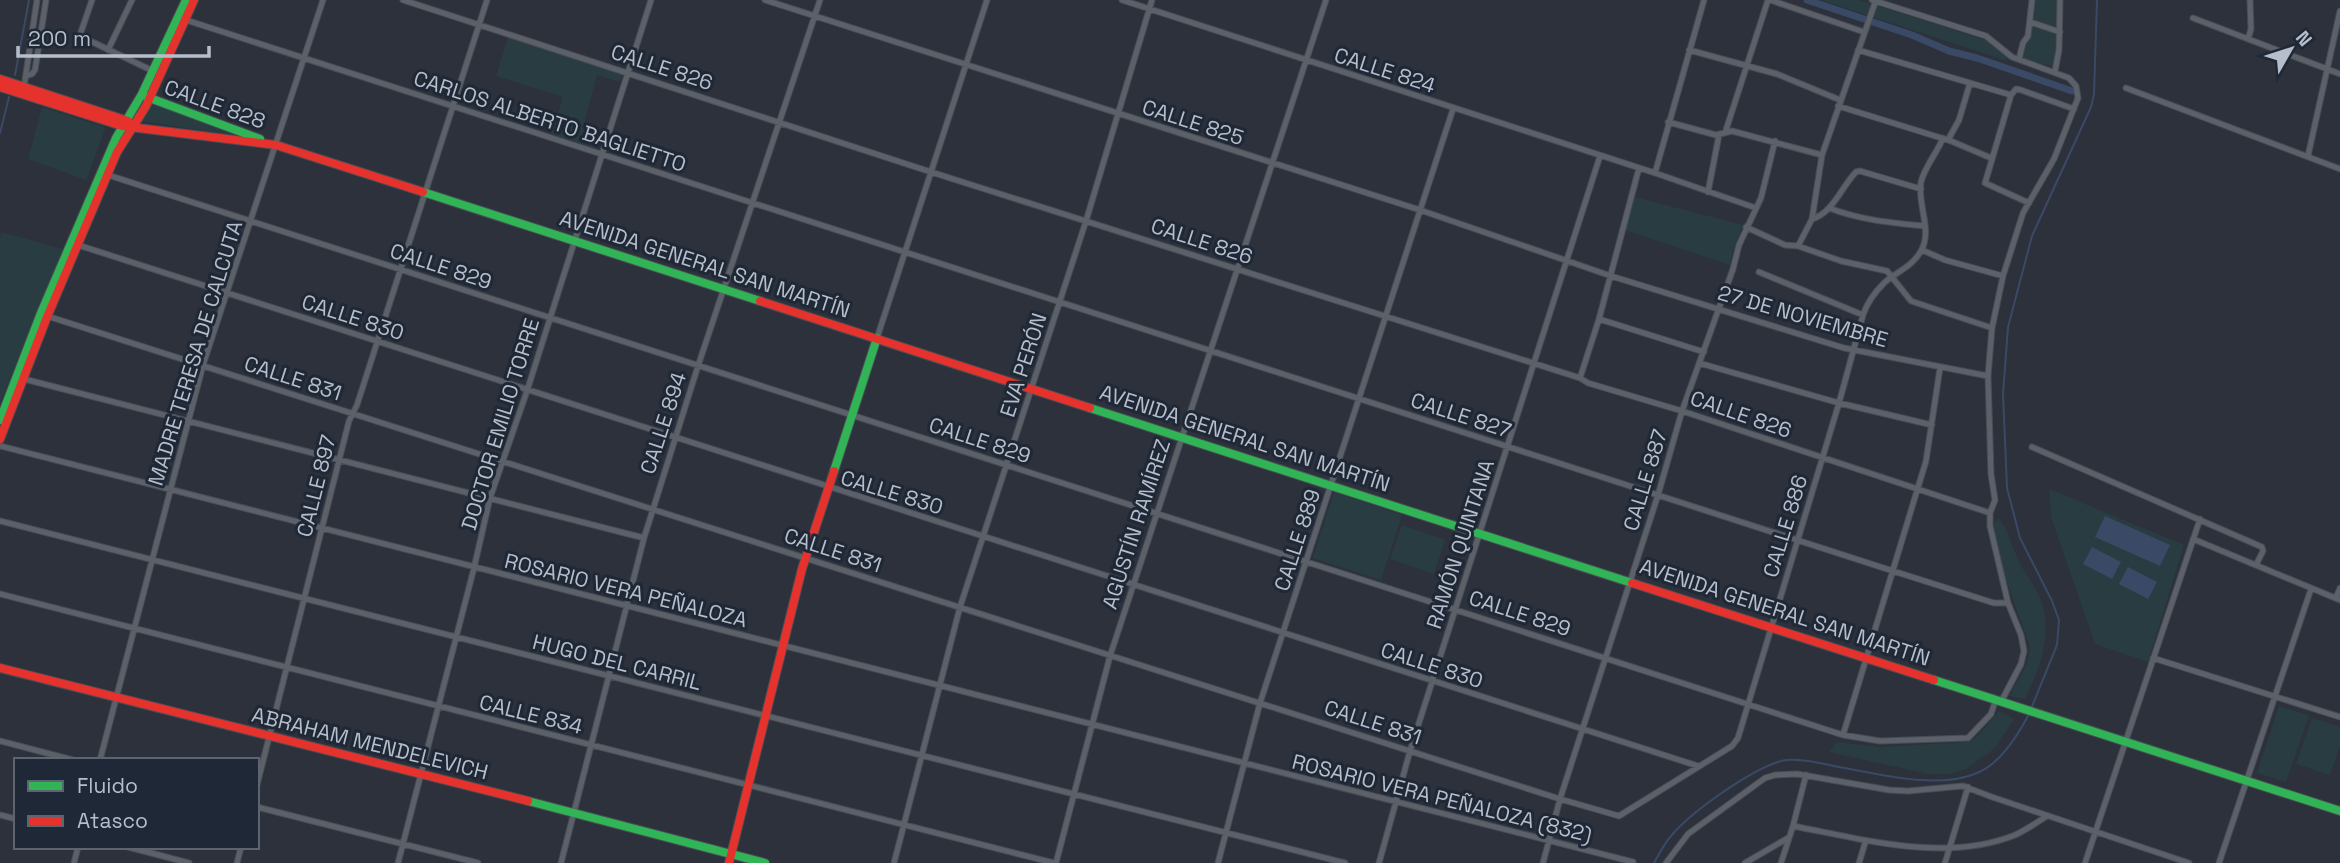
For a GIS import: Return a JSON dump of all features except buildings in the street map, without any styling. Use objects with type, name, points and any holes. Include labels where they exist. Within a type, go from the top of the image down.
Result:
[{"type":"main road","points":[[146,97],[153,71],[186,0]]},
{"type":"main road","points":[[0,420],[127,124],[146,97],[194,0]]},
{"type":"main road","name":"AVENIDA GENERAL SAN MARTÍN","points":[[0,79],[23,90],[127,124],[276,145],[2340,810]]},
{"type":"main road","name":"AVENIDA GENERAL SAN MARTÍN","points":[[0,87],[23,90]]},
{"type":"main road","name":"CALLE 828","points":[[146,97],[276,145]]},
{"type":"main road","points":[[0,439],[24,379],[44,315],[78,245],[127,124]]},
{"type":"main road","points":[[730,859],[806,558],[877,338]]},
{"type":"main road","name":"ABRAHAM MENDELEVICH","points":[[0,668],[573,812],[730,859],[765,863]]},
{"type":"street","points":[[23,90],[37,0]]},
{"type":"street","points":[[26,76],[35,70],[46,0]]},
{"type":"street","points":[[92,0],[81,32],[82,37],[153,71]]},
{"type":"street","points":[[108,50],[132,0]]},
{"type":"street","name":"MADRE TERESA DE CALCUTA","points":[[101,758],[203,365],[323,0]]},
{"type":"street","name":"CALLE 826","points":[[403,0],[931,172],[1580,378],[1588,383],[1682,411],[1990,513]]},
{"type":"street","name":"CALLE 897","points":[[259,777],[352,414],[487,0]]},
{"type":"street","name":"DOCTOR EMILIO TORRE","points":[[398,863],[490,498],[527,391],[651,0]]},
{"type":"street","name":"CALLE 825","points":[[765,0],[1420,211],[1611,276]]},
{"type":"street","name":"CALLE 894","points":[[561,863],[644,538],[698,366],[820,0]]},
{"type":"street","points":[[877,338],[987,0]]},
{"type":"street","name":"CALLE 824","points":[[1122,0],[1656,173]]},
{"type":"street","name":"EVA PERÓN","points":[[894,863],[960,607],[1086,221],[1152,0]]},
{"type":"street","name":"AGUSTÍN RAMÍREZ","points":[[1055,863],[1110,656],[1326,0]]},
{"type":"street","points":[[1703,0],[1656,173],[1756,208]]},
{"type":"street","points":[[1708,192],[1722,134],[1749,65],[1769,0],[1865,29]]},
{"type":"street","points":[[1798,246],[1812,219],[1822,155],[1875,0],[1986,36],[2009,55],[2055,71],[2069,78],[2076,86],[2078,98],[2074,109],[2017,89],[2011,95],[1985,180],[1987,184],[2029,203]]},
{"type":"street","points":[[2019,59],[2023,43],[2028,36],[2032,0]]},
{"type":"street","points":[[2055,71],[2059,50],[2060,0]]},
{"type":"street","points":[[2248,39],[2251,29],[2250,0]]},
{"type":"street","points":[[2308,156],[2340,11]]},
{"type":"street","points":[[2193,18],[2340,74]]},
{"type":"street","name":"CARLOS ALBERTO BAGLIETTO","points":[[186,20],[905,253]]},
{"type":"street","points":[[2030,22],[2060,32]]},
{"type":"street","points":[[32,26],[41,23]]},
{"type":"street","points":[[1689,50],[1749,65],[1819,90],[1839,103],[1945,139],[1991,159]]},
{"type":"street","points":[[1858,50],[2011,95]]},
{"type":"street","points":[[1970,83],[1959,120],[1924,174],[1921,189],[1926,237],[1922,250],[1945,260],[2003,276]]},
{"type":"street","points":[[2126,88],[2340,169]]},
{"type":"street","name":"CALLE 889","points":[[1218,863],[1259,703],[1453,109]]},
{"type":"street","name":"CALLE 829","points":[[108,175],[1843,735],[1880,741],[1964,739],[1973,735],[2003,700],[2021,664],[2024,651],[2008,603],[1991,533],[1990,513],[1995,500],[1988,376],[1992,328],[2003,276],[2021,220],[2054,159],[2074,109]]},
{"type":"street","points":[[1668,122],[1722,134],[1732,131],[1822,155]]},
{"type":"street","name":"CALLE 887","points":[[1543,863],[1560,799],[1658,495],[1682,411],[1733,269],[1739,245],[1763,191],[1775,141]]},
{"type":"street","name":"RAMÓN QUINTANA","points":[[1379,863],[1410,751],[1600,156]]},
{"type":"street","points":[[1580,378],[1600,319],[1639,168]]},
{"type":"street","points":[[1812,219],[1829,208],[1854,173],[1860,171],[1921,189]]},
{"type":"street","points":[[1829,208],[1882,222],[1925,226]]},
{"type":"street","points":[[1746,228],[1785,245],[1798,246],[1847,263],[1886,271],[1910,301],[1992,328]]},
{"type":"street","name":"CALLE 830","points":[[78,245],[829,489],[1698,766]]},
{"type":"street","name":"CALLE 886","points":[[1615,816],[1628,811],[1735,743],[1749,704],[1863,315],[1882,286],[1910,265],[1922,250]]},
{"type":"street","name":"CALLE 827","points":[[905,253],[1893,571],[1994,603],[2008,603]]},
{"type":"street","points":[[1759,272],[1863,315]]},
{"type":"street","name":"27 DE NOVIEMBRE","points":[[1611,276],[1853,350],[1988,376]]},
{"type":"street","name":"CALLE 831","points":[[44,315],[1615,816]]},
{"type":"street","points":[[1600,319],[1704,352]]},
{"type":"street","points":[[1699,363],[1839,403],[1932,425]]},
{"type":"street","points":[[1843,735],[1926,461],[1940,368]]},
{"type":"street","points":[[24,379],[644,538]]},
{"type":"street","name":"ROSARIO VERA PEÑALOZA","points":[[0,446],[1244,764]]},
{"type":"street","points":[[2032,447],[2262,547],[2263,551],[2256,565]]},
{"type":"street","points":[[2085,863],[2200,519]]},
{"type":"street","name":"HUGO DEL CARRIL","points":[[0,521],[1345,863]]},
{"type":"street","points":[[2193,539],[2338,599],[2340,588]]},
{"type":"street","points":[[2220,863],[2311,589]]},
{"type":"street","name":"CALLE 834","points":[[0,594],[1055,863]]},
{"type":"street","points":[[2153,658],[2340,717]]},
{"type":"street","points":[[0,741],[65,758]]},
{"type":"street","name":"ROSARIO VERA PEÑALOZA (832)","points":[[1244,764],[1633,863]]},
{"type":"street","points":[[1665,863],[1688,834],[1765,778],[1787,774],[1889,790],[1968,787],[2189,863]]},
{"type":"street","points":[[1780,863],[1806,775]]},
{"type":"street","points":[[1945,863],[1968,787]]},
{"type":"street","points":[[259,808],[478,863]]},
{"type":"street","points":[[1793,826],[1865,843],[1949,850],[2000,841],[2047,816]]},
{"type":"street","points":[[1745,863],[1788,838]]},
{"type":"street","points":[[1859,863],[1865,843]]},
{"type":"street","points":[[136,849],[189,863]]},
{"type":"green space","points":[[1821,0],[1859,0],[1988,41],[2008,57],[2007,61]]},
{"type":"green space","points":[[2034,0],[2058,0],[2057,28],[2033,21]]},
{"type":"green space","points":[[2032,26],[2056,34],[2055,63],[2052,66],[2021,58]]},
{"type":"green space","points":[[508,38],[622,75],[620,82],[597,75],[584,124],[600,130],[594,148],[551,134],[563,97],[496,76]]},
{"type":"green space","points":[[154,103],[233,133],[232,135],[141,121]]},
{"type":"green space","points":[[42,107],[104,127],[86,180],[28,159]]},
{"type":"green space","points":[[1635,197],[1743,225],[1730,265],[1625,230]]},
{"type":"green space","points":[[1,232],[63,249],[0,403],[0,238]]},
{"type":"green space","points":[[2049,489],[2184,545],[2148,662],[2095,644],[2051,517]]},
{"type":"green space","points":[[1334,492],[1402,515],[1381,580],[1313,558]]},
{"type":"green space","points":[[1998,518],[2041,600],[2046,625],[2036,676],[2025,699],[2009,696],[2027,664],[2030,646],[1997,556],[1992,528]]},
{"type":"green space","points":[[1402,525],[1445,540],[1434,574],[1390,559]]},
{"type":"green space","points":[[2279,706],[2309,716],[2286,782],[2257,773]]},
{"type":"green space","points":[[1999,711],[2014,719],[1997,745],[1966,769],[1950,774],[1928,774],[1829,752],[1837,742],[1880,747],[1968,742],[1976,738]]},
{"type":"green space","points":[[2312,718],[2340,727],[2340,745],[2330,775],[2296,764]]},
{"type":"water","points":[[2105,516],[2170,545],[2160,566],[2095,537]]},
{"type":"water","points":[[2092,547],[2121,562],[2112,579],[2083,564]]},
{"type":"water","points":[[2128,567],[2157,582],[2148,599],[2119,584]]},
{"type":"waterway","points":[[15,75],[29,0]]},
{"type":"waterway","points":[[1807,0],[1912,35],[1949,51],[2072,91]]},
{"type":"waterway","points":[[2031,709],[2057,645],[2059,620],[2020,538],[2007,488],[2003,394],[2008,327],[2032,236],[2091,107],[2094,94],[2097,0]]},
{"type":"waterway","points":[[0,133],[9,97]]},
{"type":"waterway","points":[[1654,863],[1668,839],[1693,815],[1742,780],[1773,764],[1799,760],[1909,779],[1962,778],[1985,769],[2001,756],[2029,714]]},
{"type":"traffic: fast","points":[[0,420],[41,313],[116,138],[142,94],[186,0]]},
{"type":"traffic: fast","points":[[147,97],[260,139]]},
{"type":"traffic: fast","points":[[423,192],[760,301]]},
{"type":"traffic: fast","points":[[834,471],[877,338]]},
{"type":"traffic: fast","points":[[1090,408],[1632,583]]},
{"type":"traffic: fast","points":[[1934,680],[2340,811]]},
{"type":"traffic: fast","points":[[528,801],[765,863]]},
{"type":"traffic: jam","points":[[0,439],[47,317],[117,152],[146,106],[194,0]]},
{"type":"traffic: jam","points":[[0,79],[128,121]]},
{"type":"traffic: jam","points":[[0,87],[122,126],[276,145],[423,192]]},
{"type":"traffic: jam","points":[[760,301],[1090,408]]},
{"type":"traffic: jam","points":[[729,863],[802,569],[834,471]]},
{"type":"traffic: jam","points":[[1632,583],[1934,680]]},
{"type":"traffic: jam","points":[[0,668],[528,801]]}]
